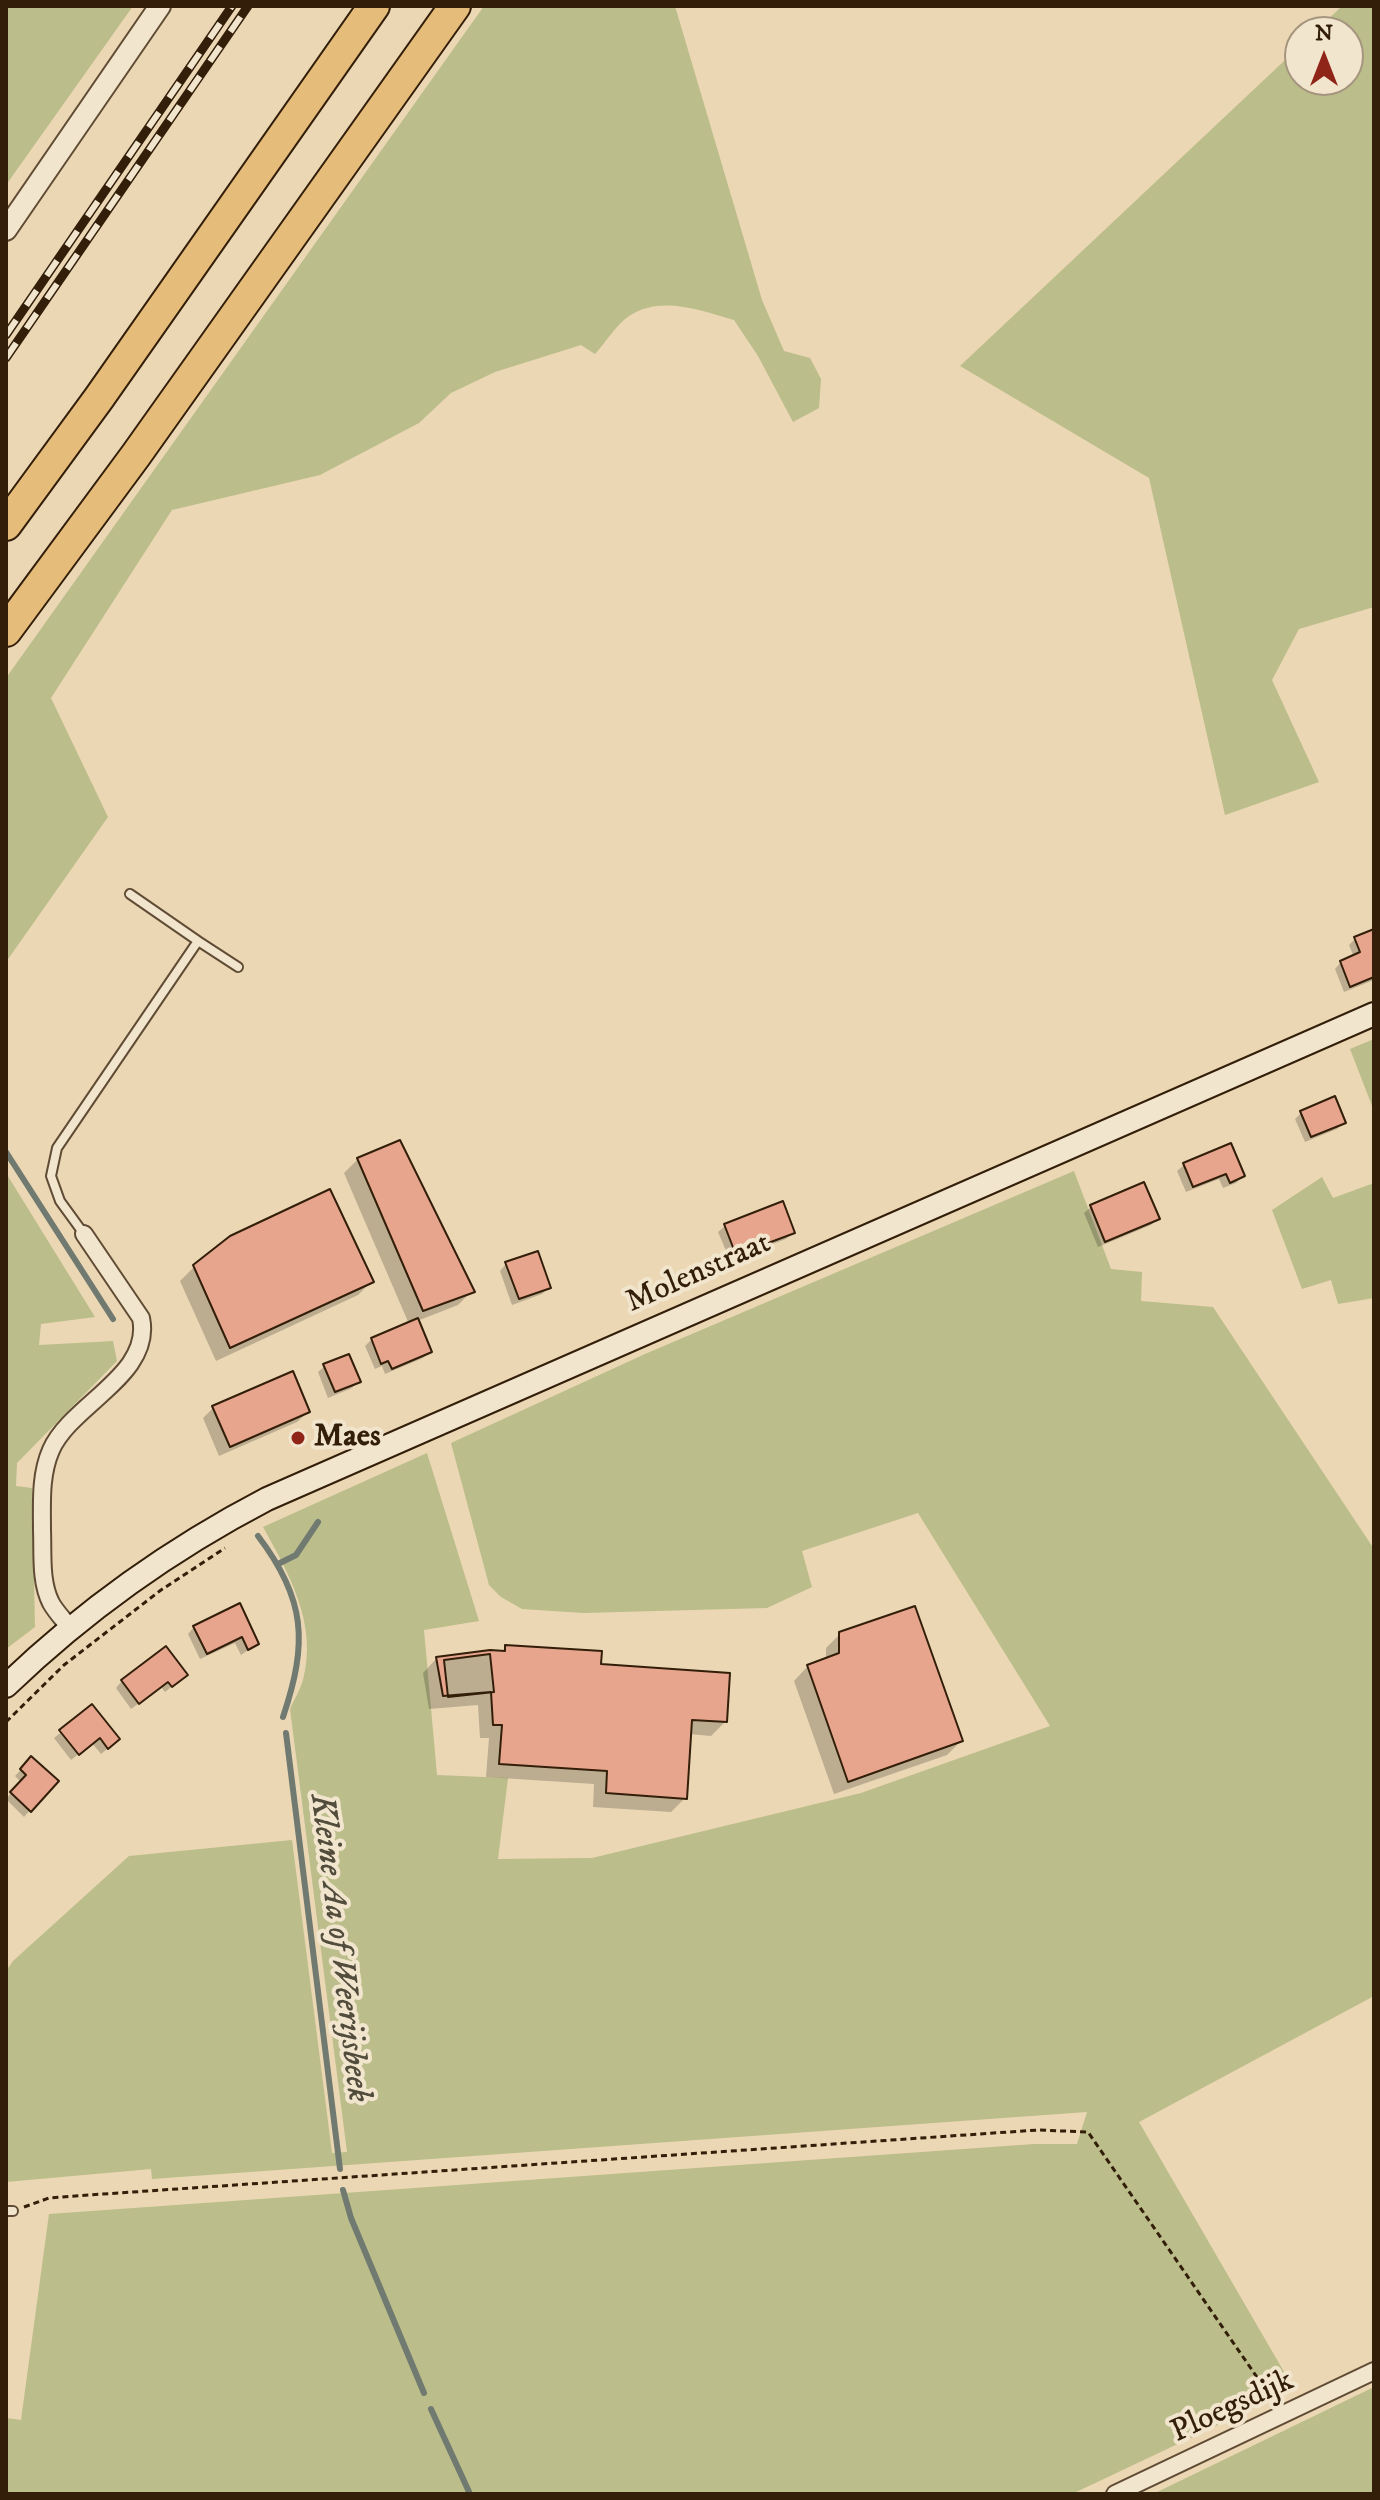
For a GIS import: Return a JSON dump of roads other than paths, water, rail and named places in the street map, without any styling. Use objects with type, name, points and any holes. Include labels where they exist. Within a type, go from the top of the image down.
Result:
[{"type":"highway","points":[[6,525],[99,398],[374,6]]},
{"type":"highway","points":[[6,631],[145,442],[455,6]]},
{"type":"main road","name":"Molenstraat","points":[[6,1686],[70,1628],[172,1553],[279,1493],[1374,1014]]},
{"type":"street","points":[[6,230],[160,6]]},
{"type":"street","points":[[70,1628],[51,1603],[43,1572],[44,1468],[52,1447],[67,1428],[130,1364],[141,1348],[144,1334],[141,1318],[84,1234]]},
{"type":"street","name":"Ploegsdijk","points":[[1115,2494],[1374,2371]]},
{"type":"lane","points":[[130,894],[238,967]]},
{"type":"lane","points":[[84,1234],[60,1201],[51,1176],[57,1148],[198,941]]},
{"type":"waterway","name":"Kleine Aa of Weerijsbeek","points":[[6,1152],[113,1319]]},
{"type":"waterway","points":[[278,1564],[296,1555],[318,1522]]},
{"type":"waterway","name":"Kleine Aa of Weerijsbeek","points":[[258,1536],[286,1580],[298,1622],[296,1666],[283,1717]]},
{"type":"waterway","name":"Kleine Aa of Weerijsbeek","points":[[286,1733],[340,2169]]},
{"type":"waterway","name":"Kleine Aa of Weerijsbeek","points":[[343,2190],[351,2218],[424,2393]]},
{"type":"waterway","name":"Kleine Aa of Weerijsbeek","points":[[431,2409],[470,2494]]},
{"type":"railway","points":[[6,335],[232,6]]},
{"type":"railway","points":[[6,358],[248,6]]},
{"type":"place","name":"Maes","points":[[298,1438]]}]
